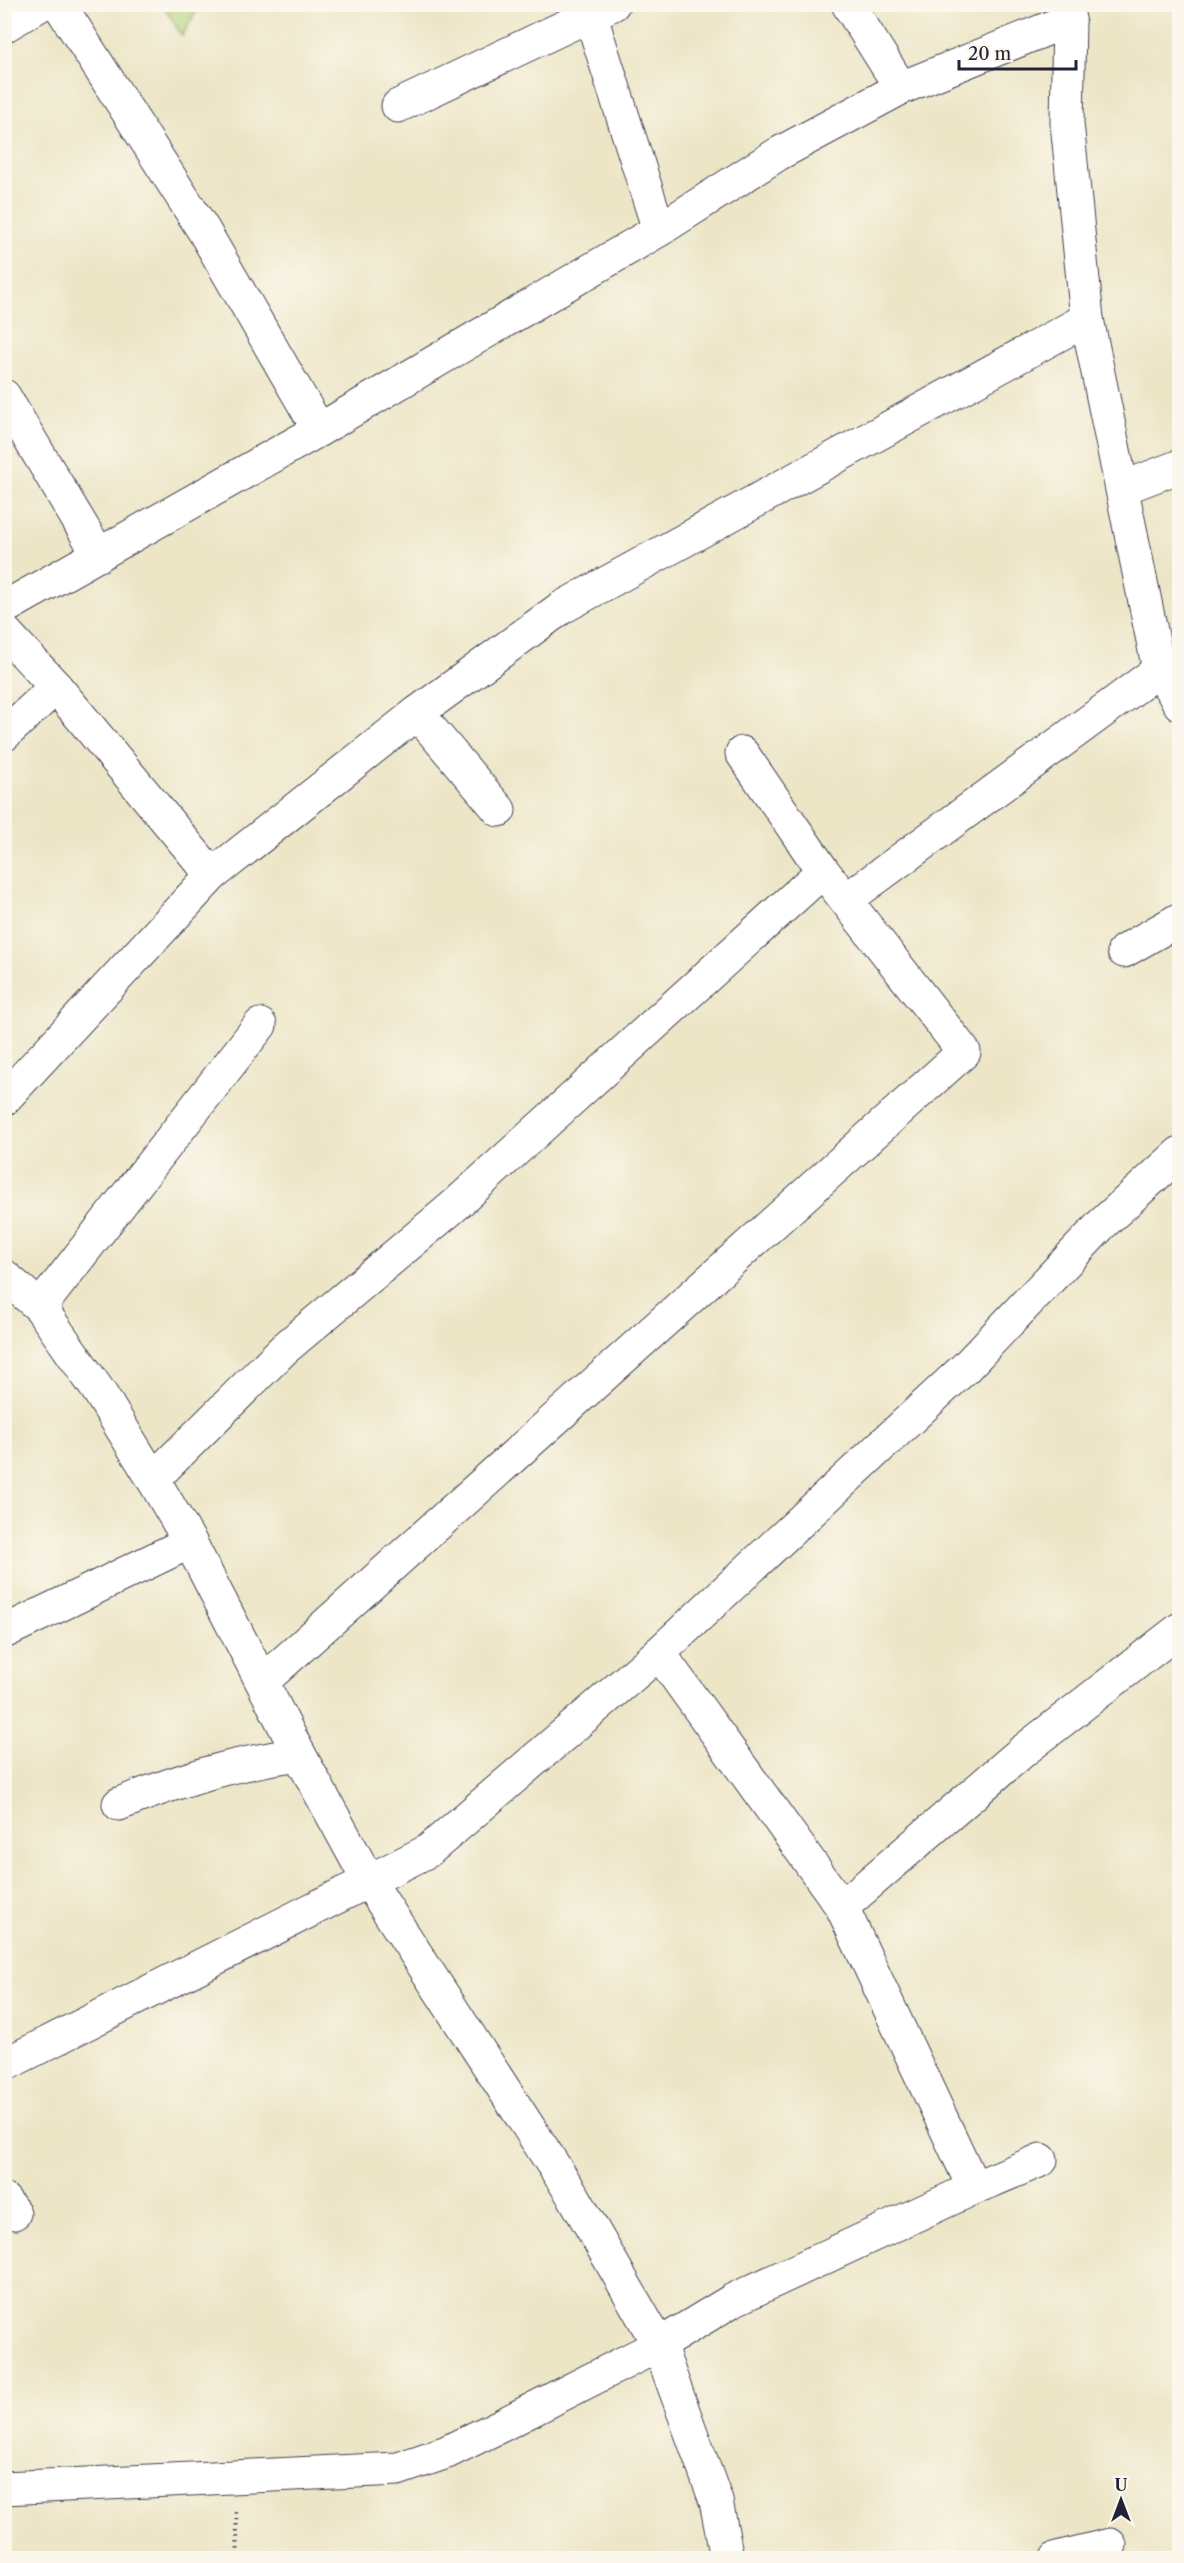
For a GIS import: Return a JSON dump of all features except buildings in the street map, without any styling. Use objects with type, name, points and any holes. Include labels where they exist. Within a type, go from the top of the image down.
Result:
[{"type":"street","points":[[4,26],[40,4]]},
{"type":"street","points":[[59,4],[204,231],[319,430]]},
{"type":"street","points":[[848,4],[901,88]]},
{"type":"street","points":[[398,106],[597,8],[659,230]]},
{"type":"street","points":[[4,608],[319,430],[659,230],[778,154],[901,88],[1068,12],[1067,123],[1087,319],[1159,670],[1179,704]]},
{"type":"street","points":[[4,1099],[212,875],[417,713],[561,608],[1087,319]]},
{"type":"street","points":[[4,396],[99,555]]},
{"type":"street","points":[[1123,488],[1179,466]]},
{"type":"street","points":[[4,631],[56,687],[212,875]]},
{"type":"street","points":[[846,900],[1159,670]]},
{"type":"street","points":[[4,735],[56,687]]},
{"type":"street","points":[[417,713],[499,810]]},
{"type":"street","points":[[262,1681],[964,1052],[823,871],[742,753]]},
{"type":"street","points":[[153,1479],[284,1349],[453,1207],[823,871]]},
{"type":"street","points":[[1124,951],[1179,919]]},
{"type":"street","points":[[40,1308],[260,1025]]},
{"type":"street","points":[[4,2065],[428,1851],[659,1653],[966,1367],[1102,1224],[1179,1154]]},
{"type":"street","points":[[4,1276],[40,1308],[100,1393],[153,1479],[190,1542],[299,1754],[368,1880],[574,2197],[659,2345],[716,2501],[727,2559]]},
{"type":"street","points":[[4,1632],[190,1542]]},
{"type":"street","points":[[842,1907],[1023,1751],[1179,1629]]},
{"type":"street","points":[[659,1653],[842,1907],[974,2188]]},
{"type":"street","points":[[119,1804],[172,1783],[241,1763],[299,1754]]},
{"type":"street","points":[[4,2488],[398,2469],[447,2452],[659,2345],[733,2300],[974,2188],[1041,2160]]},
{"type":"street","points":[[1057,2559],[1110,2545]]},
{"type":"path","points":[[234,2476],[238,2559]]},
{"type":"green space","points":[[163,5],[200,5],[182,36]]}]
